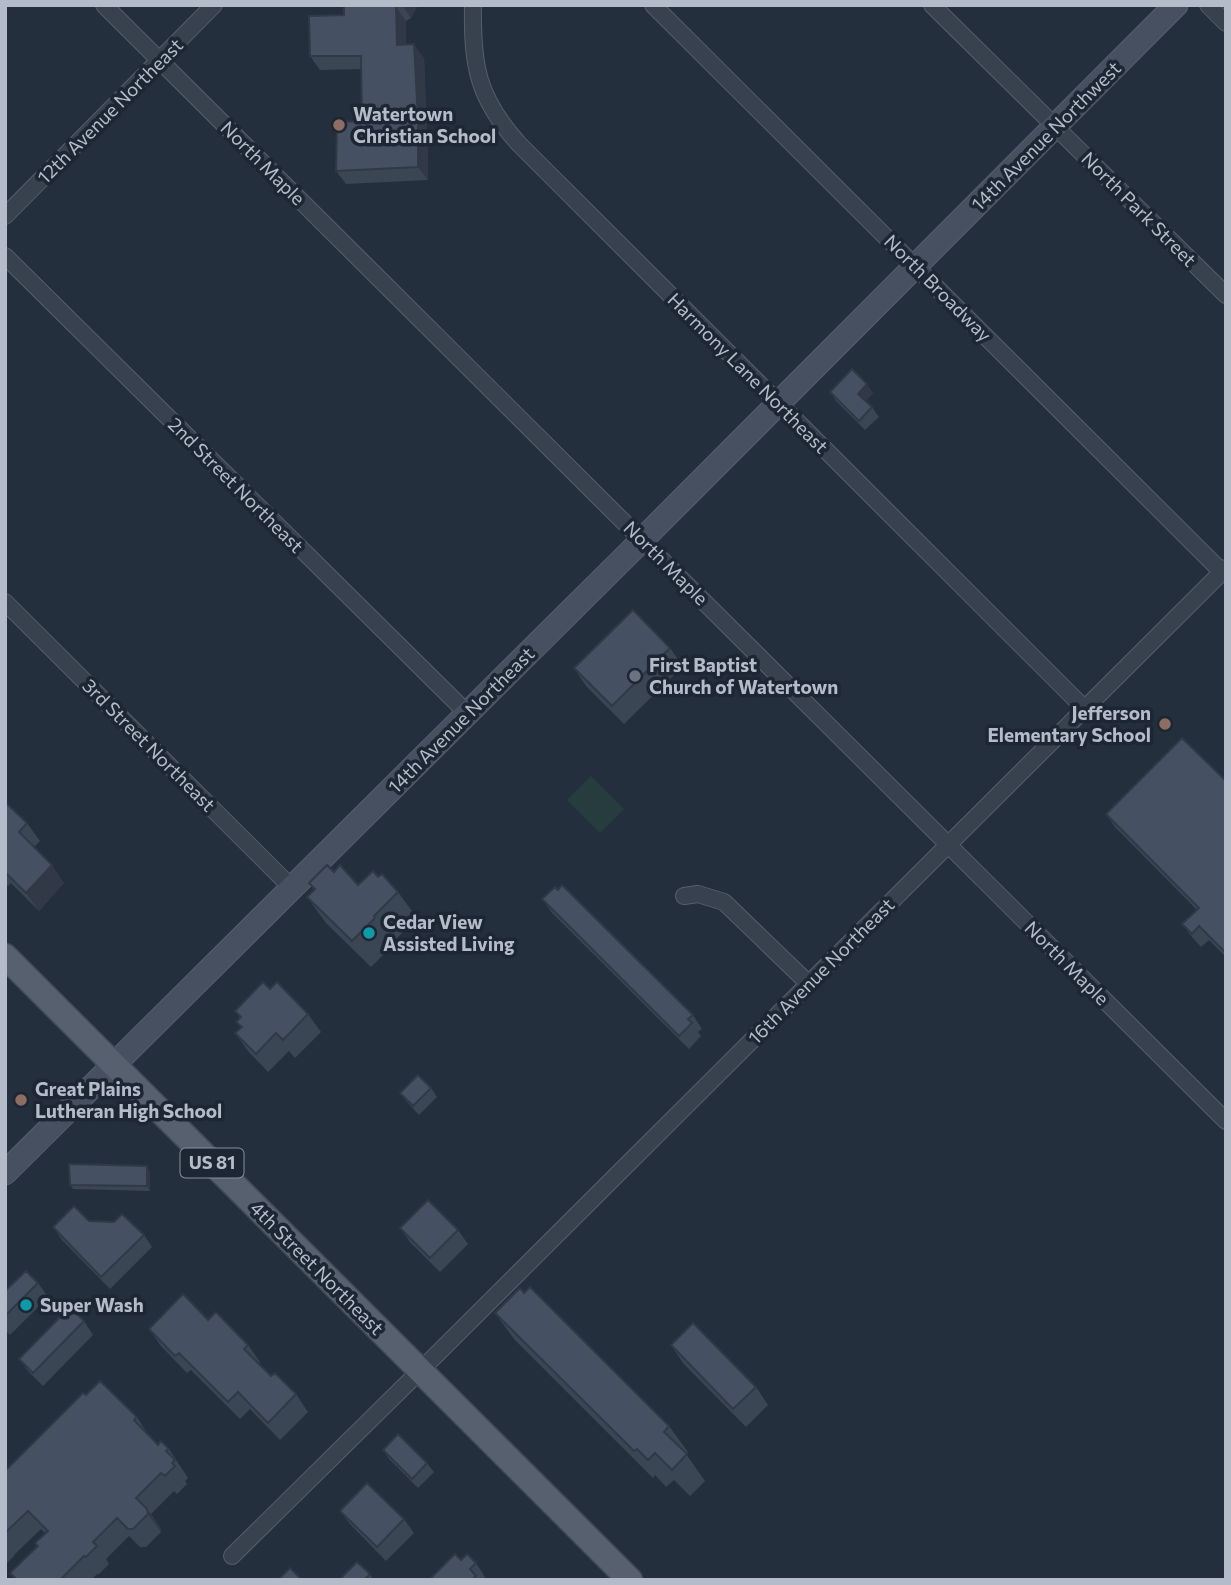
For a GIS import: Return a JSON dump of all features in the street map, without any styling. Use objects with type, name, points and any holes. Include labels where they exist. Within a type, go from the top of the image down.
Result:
[{"type":"main road","name":"14th Avenue Northwest","points":[[916,266],[1176,5]]},
{"type":"main road","name":"14th Avenue Northeast","points":[[5,1173],[916,266]]},
{"type":"main road","name":"4th Street Northeast","points":[[5,956],[630,1580]]},
{"type":"street","name":"North Maple","points":[[104,5],[1226,1121]]},
{"type":"street","name":"12th Avenue Northeast","points":[[5,216],[214,5]]},
{"type":"street","name":"Harmony Lane Northeast","points":[[473,5],[473,42],[480,84],[503,126],[1084,709]]},
{"type":"street","name":"North Broadway","points":[[653,5],[1224,570]]},
{"type":"street","name":"North Park Street","points":[[932,5],[1226,295]]},
{"type":"street","points":[[1208,5],[1226,23]]},
{"type":"street","name":"2nd Street Northeast","points":[[5,256],[467,713]]},
{"type":"street","name":"16th Avenue Northeast","points":[[232,1556],[1224,570]]},
{"type":"street","name":"3rd Street Northeast","points":[[5,602],[293,889]]},
{"type":"street","points":[[684,896],[698,894],[724,902],[808,983]]},
{"type":"green space","points":[[591,776],[624,809],[600,833],[567,800]]},
{"type":"building","points":[[344,5],[400,5],[396,7],[397,45],[414,44],[418,167],[336,171],[337,122],[362,121],[361,56],[310,56],[309,16],[344,15]]},
{"type":"building","points":[[852,369],[867,384],[858,394],[872,407],[859,421],[830,392]]},
{"type":"building","points":[[633,610],[670,648],[612,706],[574,668]]},
{"type":"building","points":[[1182,738],[1226,781],[1226,953],[1199,926],[1192,934],[1182,924],[1199,908],[1106,814]]},
{"type":"building","points":[[5,802],[27,823],[19,832],[52,865],[26,893],[5,872]]},
{"type":"building","points":[[327,865],[334,872],[340,865],[358,885],[373,871],[378,877],[382,874],[398,892],[352,941],[307,897],[315,889],[309,883]]},
{"type":"building","points":[[562,885],[693,1015],[688,1019],[692,1023],[679,1036],[542,899],[555,887],[558,890]]},
{"type":"building","points":[[263,982],[270,989],[277,982],[308,1014],[283,1040],[276,1033],[256,1054],[235,1033],[242,1027],[236,1022],[241,1017],[235,1011]]},
{"type":"building","points":[[418,1075],[431,1088],[413,1106],[400,1093]]},
{"type":"building","points":[[69,1164],[147,1166],[147,1186],[70,1185]]},
{"type":"building","points":[[428,1200],[458,1230],[430,1258],[400,1228]]},
{"type":"building","points":[[74,1206],[89,1221],[114,1222],[122,1214],[144,1235],[101,1277],[53,1227]]},
{"type":"building","points":[[26,1271],[38,1283],[5,1316],[5,1291]]},
{"type":"building","points":[[530,1287],[669,1426],[664,1432],[687,1454],[672,1470],[655,1453],[648,1460],[637,1449],[634,1451],[495,1313],[520,1288],[524,1293]]},
{"type":"building","points":[[183,1294],[208,1320],[216,1312],[248,1345],[244,1349],[271,1376],[275,1373],[296,1394],[268,1423],[238,1392],[228,1402],[179,1353],[175,1356],[149,1329]]},
{"type":"building","points":[[70,1307],[84,1321],[33,1373],[19,1359]]},
{"type":"building","points":[[693,1323],[756,1387],[733,1409],[671,1345]]},
{"type":"building","points":[[100,1381],[137,1417],[134,1420],[158,1445],[161,1441],[169,1449],[166,1451],[175,1460],[172,1463],[175,1466],[165,1476],[161,1473],[136,1498],[147,1509],[148,1514],[133,1529],[128,1529],[117,1518],[93,1542],[97,1546],[60,1580],[17,1580],[10,1573],[38,1546],[35,1543],[48,1531],[28,1511],[5,1533],[5,1471],[83,1393],[86,1395]]},
{"type":"building","points":[[398,1434],[427,1463],[412,1479],[383,1450]]},
{"type":"building","points":[[367,1483],[404,1519],[377,1547],[340,1511]]},
{"type":"building","points":[[455,1554],[461,1560],[467,1554],[476,1563],[470,1569],[476,1576],[472,1580],[429,1580]]},
{"type":"building","points":[[357,1562],[370,1574],[364,1580],[339,1580]]},
{"type":"building","points":[[290,1568],[302,1580],[278,1580]]},
{"type":"place","name":"Watertown Christian School","points":[[339,125]]},
{"type":"place","name":"First Baptist Church of Watertown","points":[[635,676]]},
{"type":"place","name":"Jefferson Elementary School","points":[[1165,724]]},
{"type":"place","name":"Cedar View Assisted Living","points":[[369,933]]},
{"type":"place","name":"Great Plains Lutheran High School","points":[[21,1100]]},
{"type":"place","name":"Super Wash","points":[[26,1305]]}]
